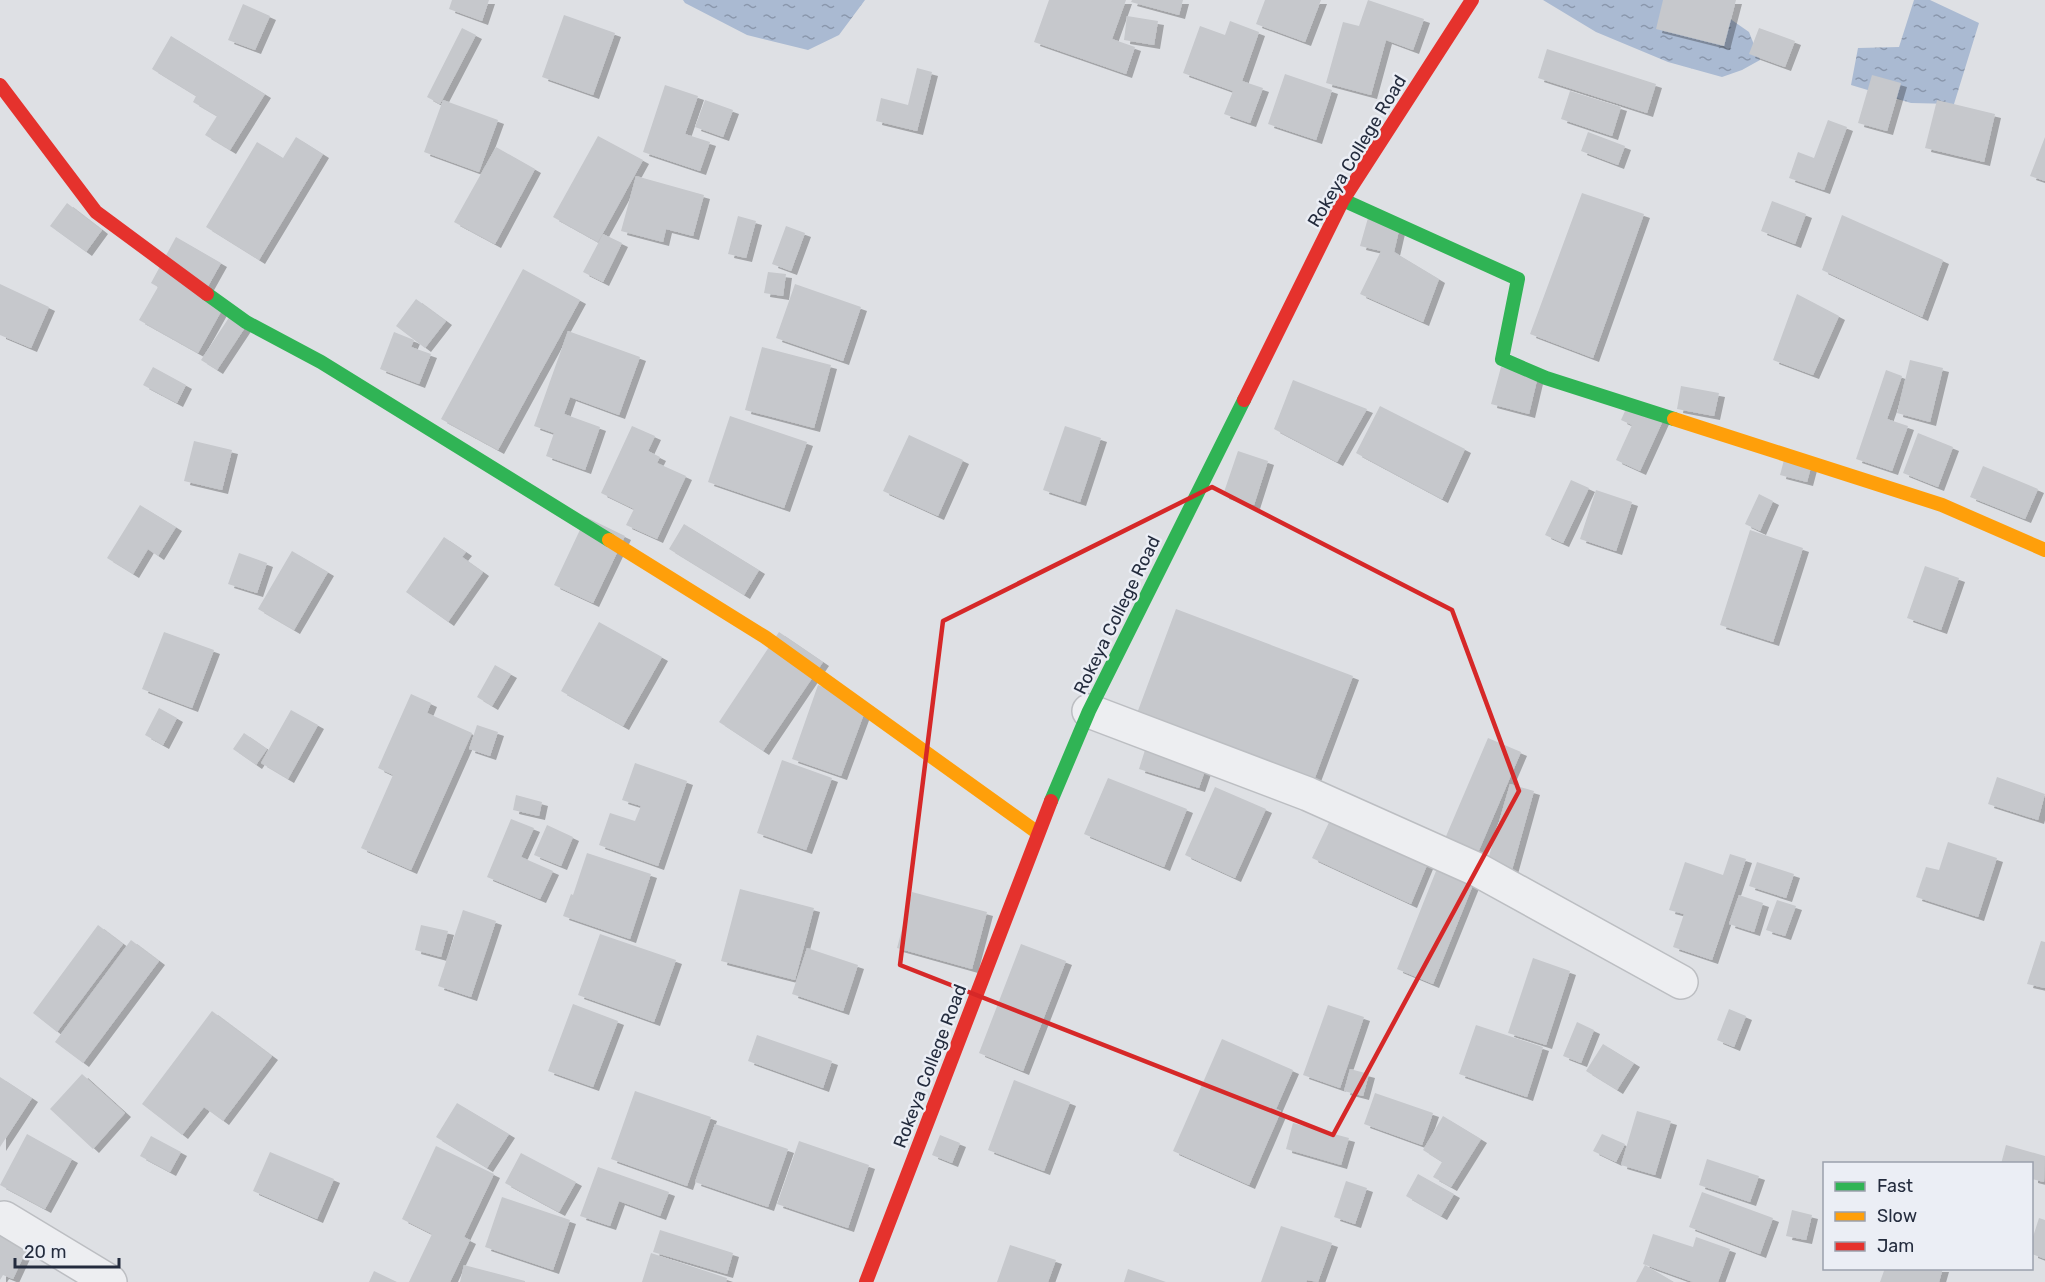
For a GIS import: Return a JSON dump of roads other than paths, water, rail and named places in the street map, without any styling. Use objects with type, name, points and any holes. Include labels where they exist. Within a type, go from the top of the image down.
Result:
[{"type":"street","name":"Rokeya College Road","points":[[866,1282],[1038,833],[1089,711],[1343,200],[1472,0]]},
{"type":"street","points":[[0,85],[96,212],[246,322],[321,362],[765,637],[1038,833]]},
{"type":"street","points":[[1343,200],[1518,279],[1503,359],[1546,378],[1942,505],[2045,550]]},
{"type":"street","points":[[1089,711],[1308,794],[1478,870],[1682,982]]},
{"type":"street","points":[[4,1218],[110,1282]]},
{"type":"water","points":[[683,0],[865,0],[839,35],[808,50],[747,35]]},
{"type":"water","points":[[1543,0],[1703,0],[1749,32],[1760,60],[1722,77],[1668,62],[1596,32]]},
{"type":"water","points":[[1914,0],[1930,0],[1979,23],[1954,104],[1911,103],[1851,85],[1858,48],[1899,47]]}]
